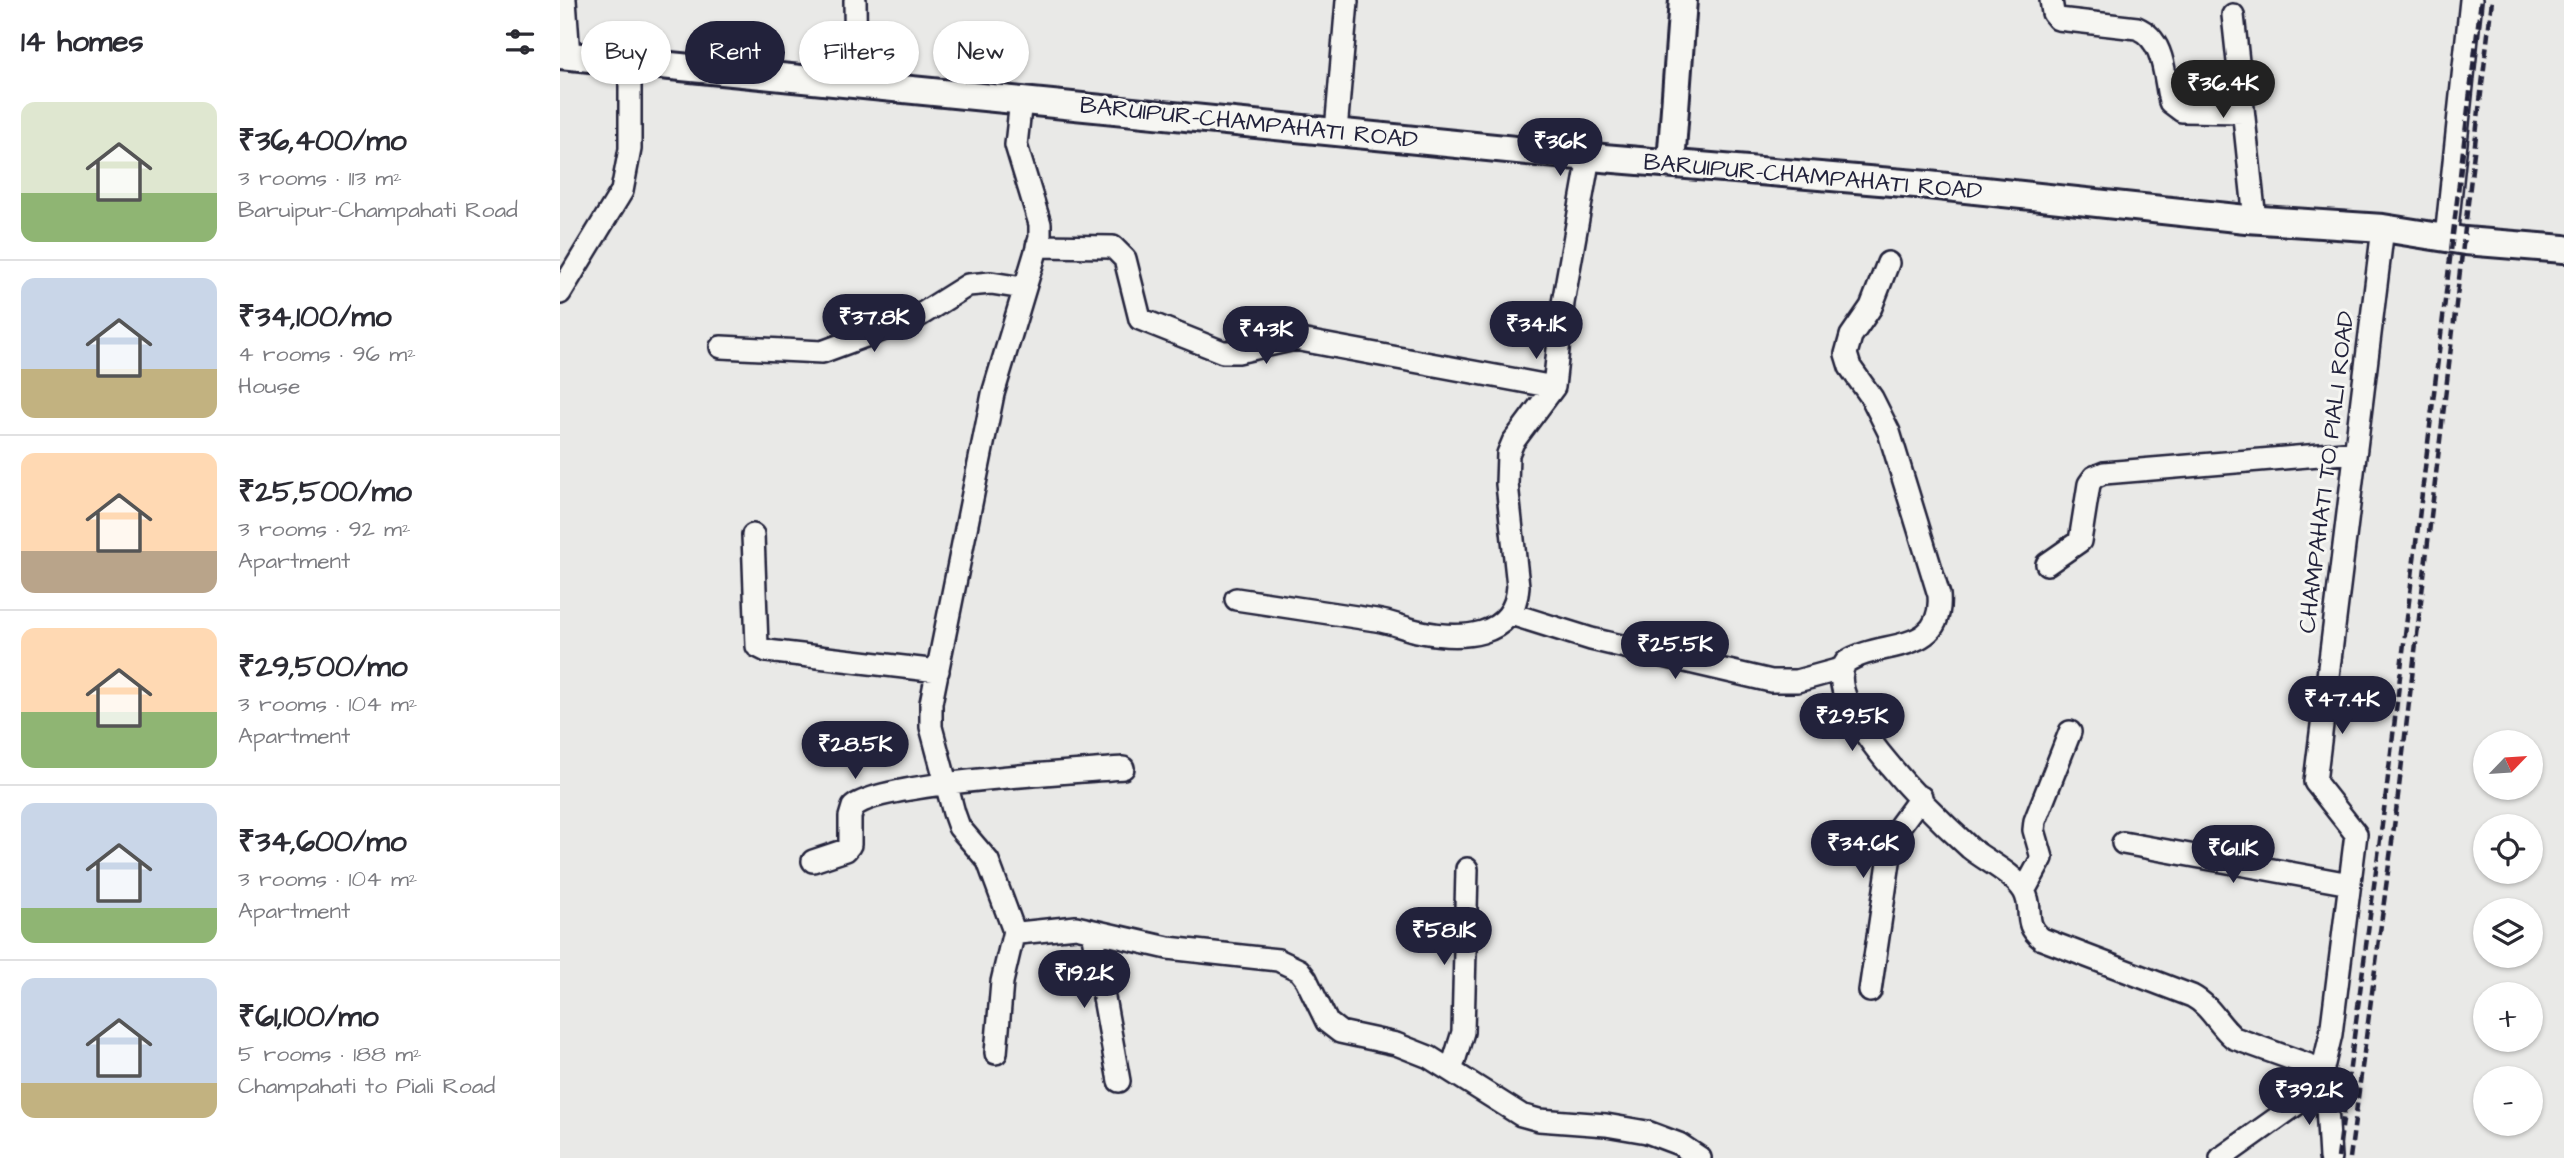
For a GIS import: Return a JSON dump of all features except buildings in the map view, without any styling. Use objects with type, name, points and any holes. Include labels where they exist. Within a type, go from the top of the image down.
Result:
[{"type":"main road","points":[[1671,163],[1683,0]]},
{"type":"main road","name":"BARUIPUR-CHAMPAHATI ROAD","points":[[671,66],[799,78]]},
{"type":"main road","name":"BARUIPUR-CHAMPAHATI ROAD","points":[[866,84],[1590,157],[1927,185],[2255,220],[2383,228],[2446,238],[2564,249]]},
{"type":"street","points":[[565,0],[565,56]]},
{"type":"street","points":[[855,0],[855,21]]},
{"type":"street","points":[[2052,0],[2053,13],[2058,19],[2137,28],[2146,32],[2160,52],[2170,102],[2175,108],[2244,112]]},
{"type":"street","points":[[2446,238],[2471,0]]},
{"type":"street","points":[[1336,131],[1347,1]]},
{"type":"street","points":[[2233,15],[2255,220]]},
{"type":"street","points":[[560,293],[622,191],[630,149],[630,84]]},
{"type":"street","points":[[996,1053],[1005,958],[1014,931],[988,861],[981,849],[959,827],[931,727],[931,703],[993,394],[1037,246],[1040,224],[1016,145],[1021,100]]},
{"type":"street","points":[[1237,599],[1384,621],[1441,635],[1487,631],[1504,624],[1517,602],[1518,586],[1507,484],[1508,454],[1513,442],[1554,387],[1563,303],[1590,157]]},
{"type":"street","name":"CHAMPAHATI TO PIALI ROAD","points":[[2320,1079],[2331,1034],[2356,834],[2315,782],[2383,228]]},
{"type":"street","points":[[1037,246],[1113,247],[1125,259],[1134,308],[1140,319],[1223,352],[1238,352],[1295,339],[1554,387]]},
{"type":"street","points":[[1511,614],[1591,639],[1772,681],[1797,681],[1841,668],[1853,657],[1919,639],[1936,623],[1940,611],[1939,595],[1889,432],[1872,398],[1850,367],[1846,354],[1851,336],[1871,307],[1888,263]]},
{"type":"street","points":[[721,347],[822,352],[917,317],[968,285],[991,283],[1023,288]]},
{"type":"street","points":[[2047,564],[2080,541],[2089,484],[2094,477],[2104,473],[2355,452]]},
{"type":"street","points":[[753,535],[757,646],[767,651],[938,671]]},
{"type":"street","points":[[1841,668],[1845,697],[1866,738],[1969,846],[2024,891],[2028,903],[2029,924],[2042,939],[2192,996],[2210,1010],[2224,1030],[2234,1038],[2320,1079],[2327,1105],[2330,1158]]},
{"type":"street","points":[[2024,891],[2042,858],[2034,830],[2035,821],[2070,732]]},
{"type":"street","points":[[813,861],[850,845],[850,817],[857,803],[945,783],[1123,768]]},
{"type":"street","points":[[1870,990],[1893,835],[1921,797]]},
{"type":"street","points":[[2123,843],[2350,884]]},
{"type":"street","points":[[1451,1071],[1464,1032],[1467,869]]},
{"type":"street","points":[[1014,931],[1019,933],[1057,927],[1092,930],[1168,948],[1278,960],[1292,965],[1306,979],[1327,1022],[1340,1032],[1396,1044],[1451,1071],[1521,1115],[1539,1120],[1606,1125],[1647,1132],[1679,1144],[1700,1158]]},
{"type":"street","points":[[1092,930],[1119,1081]]},
{"type":"street","points":[[2221,1158],[2320,1079]]},
{"type":"railway","points":[[2338,1158],[2385,802],[2481,0]]},
{"type":"railway","points":[[2350,1158],[2397,804],[2492,0]]}]
